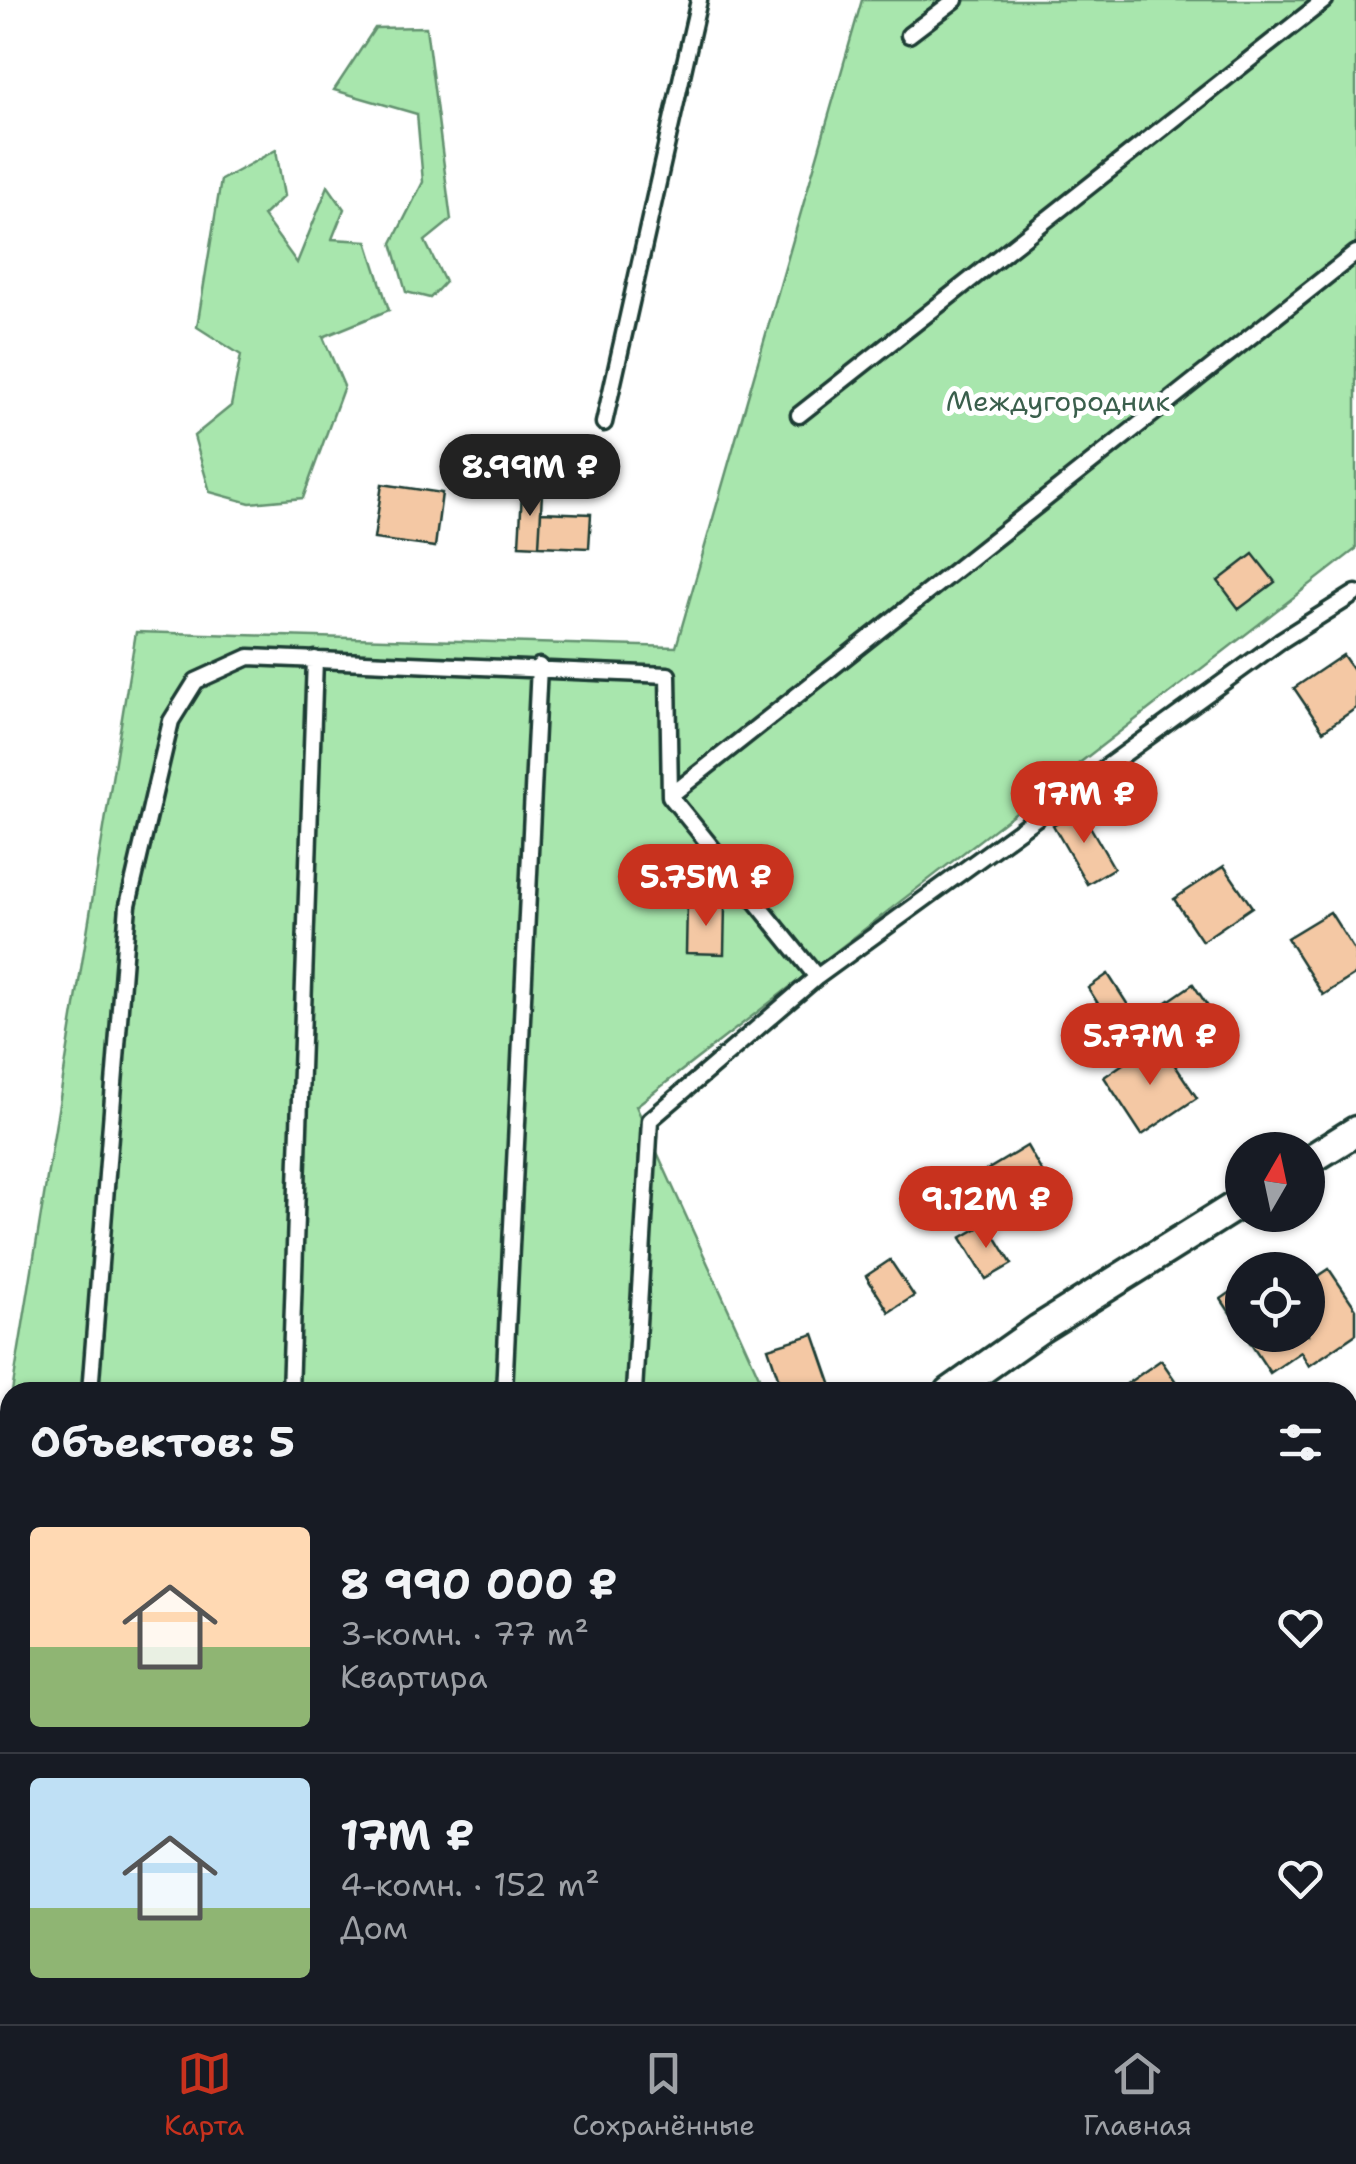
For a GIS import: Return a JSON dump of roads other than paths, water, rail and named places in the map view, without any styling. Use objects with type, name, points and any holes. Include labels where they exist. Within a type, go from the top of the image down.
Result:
[{"type":"street","points":[[1325,1150],[1356,1130]]},
{"type":"street","points":[[964,1382],[1039,1328],[1225,1213]]},
{"type":"lane","points":[[604,423],[699,0]]},
{"type":"lane","points":[[909,35],[954,0]]},
{"type":"lane","points":[[799,414],[1325,0]]},
{"type":"lane","points":[[670,796],[1356,253]]},
{"type":"lane","points":[[635,1382],[650,1120],[817,976],[1280,642],[1356,593]]},
{"type":"lane","points":[[91,1382],[128,905],[171,721],[196,681],[249,656],[539,666],[668,675],[670,796],[817,976]]},
{"type":"lane","points":[[290,1382],[315,658]]},
{"type":"lane","points":[[504,1382],[539,666]]},
{"type":"park label","name":"Междугородник","points":[[1058,401]]}]
